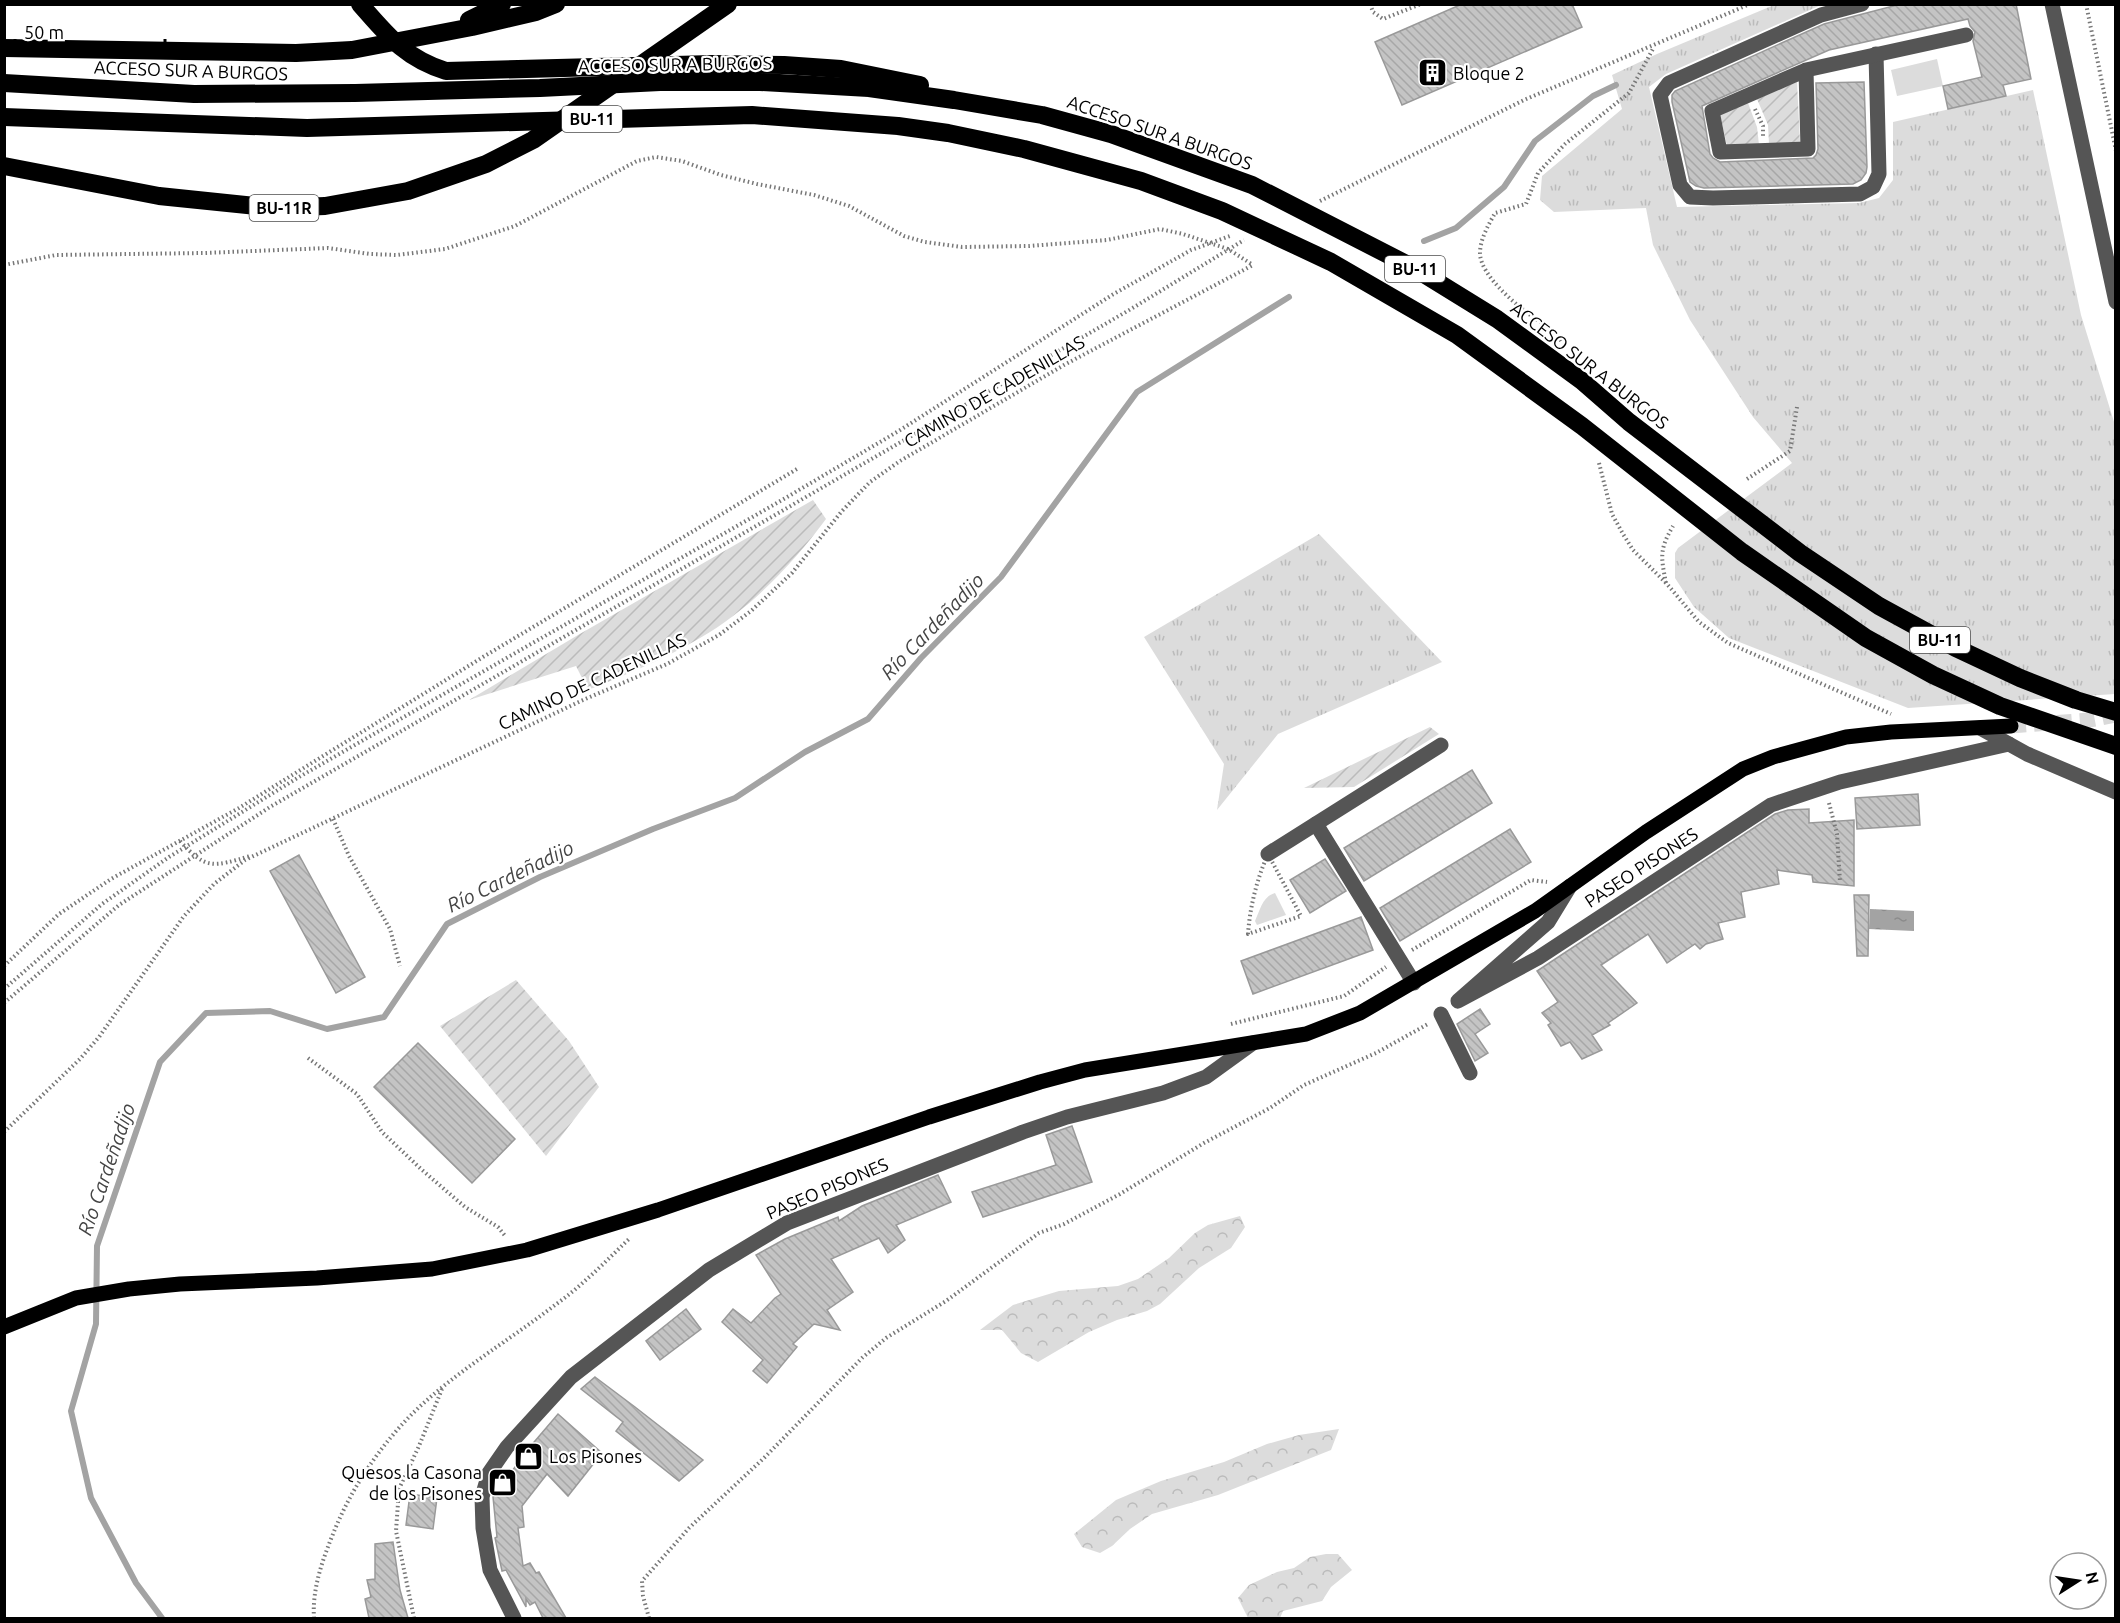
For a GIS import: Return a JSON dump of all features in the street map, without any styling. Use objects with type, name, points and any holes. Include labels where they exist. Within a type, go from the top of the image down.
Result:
[{"type":"highway","points":[[360,4],[387,35],[413,57],[446,71],[713,64],[784,65],[852,71],[954,96]]},
{"type":"highway","points":[[446,32],[502,4]]},
{"type":"highway","points":[[4,48],[296,53],[352,51],[536,12],[556,4]]},
{"type":"highway","name":"BU-11R","points":[[4,166],[159,196],[275,208],[325,206],[408,191],[486,164],[533,140],[728,4]]},
{"type":"highway","name":"ACCESO SUR A BURGOS","points":[[4,83],[206,94],[355,93],[660,82],[760,82],[869,88],[954,96],[1042,115],[1111,134],[1252,184],[1416,269],[1497,319],[1582,381],[1629,422],[1813,561],[1879,606],[1956,648],[2020,678],[2076,700],[2115,712]]},
{"type":"highway","name":"BU-11","points":[[4,117],[307,128],[752,115],[948,132],[1024,149],[1142,181],[1222,211],[1331,262],[1457,335],[1582,426],[1777,577],[1866,638],[1933,675],[2000,706],[2115,746]]},
{"type":"main road","name":"PASEO PISONES","points":[[4,1327],[76,1298],[112,1292],[180,1284],[318,1278],[432,1269],[516,1252],[658,1210],[918,1120],[1040,1082],[1085,1070],[1306,1034],[1345,1020],[1414,983],[1535,911],[1646,832],[1743,769],[1773,757],[1846,737],[1891,732],[2011,726]]},
{"type":"street","points":[[1862,4],[1821,15],[1669,83],[1660,95],[1680,185],[1690,197],[1713,198],[1860,194],[1873,187],[1880,174],[1876,54]]},
{"type":"street","points":[[2052,4],[2115,302]]},
{"type":"street","points":[[1806,70],[1808,149],[1720,152],[1712,111],[1806,70],[1966,35]]},
{"type":"street","points":[[1980,728],[2070,774],[2115,792]]},
{"type":"street","name":"PASEO PISONES","points":[[1458,1001],[1538,958],[1771,805],[1822,787],[2009,744]]},
{"type":"street","points":[[1268,854],[1441,745]]},
{"type":"street","points":[[1316,824],[1414,983]]},
{"type":"street","name":"PASEO PISONES","points":[[1458,1001],[1548,921],[1570,886]]},
{"type":"street","points":[[1458,1001],[1437,1017],[1470,1073]]},
{"type":"street","name":"PASEO PISONES","points":[[513,1618],[490,1570],[483,1528],[482,1497],[489,1473],[507,1447],[571,1377],[626,1334],[709,1270],[787,1222],[1067,1117],[1163,1094],[1206,1077],[1253,1043]]},
{"type":"path","points":[[1370,4],[1373,12],[1383,19],[1421,4]]},
{"type":"path","points":[[1316,203],[1524,100],[1750,4]]},
{"type":"path","points":[[2086,4],[2115,151]]},
{"type":"path","points":[[1565,347],[1558,335],[1522,309],[1489,276],[1480,254],[1486,230],[1495,213],[1526,204],[1538,172],[1565,144],[1629,93],[1655,45]]},
{"type":"path","points":[[1749,94],[1763,126],[1764,151]]},
{"type":"path","points":[[4,266],[56,255],[204,253],[328,248],[397,255],[445,249],[515,226],[637,161],[656,157],[682,161],[730,177],[814,195],[849,206],[904,236],[925,242],[962,247],[1029,246],[1107,240],[1160,229],[1228,249]]},
{"type":"path","points":[[4,989],[102,904],[185,847],[298,777],[897,432],[1112,295],[1208,242],[1241,232]]},
{"type":"path","points":[[4,1003],[119,905],[280,801],[1121,315],[1247,239]]},
{"type":"path","name":"CAMINO DE CADENILLAS","points":[[4,1132],[80,1059],[99,1037],[184,916],[214,884],[245,860],[583,700],[667,664],[719,635],[751,611],[792,573],[842,511],[870,482],[900,461],[1064,365],[1253,265],[1228,249]]},
{"type":"path","points":[[1747,479],[1790,451],[1797,407]]},
{"type":"path","points":[[1598,457],[1605,493],[1612,514],[1623,534],[1633,550],[1667,584],[1699,622],[1728,643],[1897,717]]},
{"type":"path","points":[[4,966],[59,914],[111,879],[238,808],[483,657],[797,469]]},
{"type":"path","points":[[1667,584],[1661,561],[1663,543],[1673,526]]},
{"type":"path","points":[[1822,787],[1833,812],[1840,882]]},
{"type":"path","points":[[333,819],[349,856],[390,929],[400,966]]},
{"type":"path","points":[[180,841],[194,857],[204,863],[228,862],[265,851]]},
{"type":"path","points":[[1268,854],[1301,916],[1248,934],[1260,873],[1268,854]]},
{"type":"path","points":[[649,1618],[643,1596],[642,1581],[689,1528],[764,1458],[862,1358],[886,1338],[946,1301],[1039,1233],[1064,1224],[1204,1143],[1270,1108],[1304,1085],[1390,1045],[1437,1017]]},
{"type":"path","points":[[308,1058],[357,1094],[382,1132],[465,1207],[498,1227],[516,1252]]},
{"type":"path","points":[[314,1618],[313,1609],[318,1579],[326,1550],[344,1507],[368,1468],[393,1435],[411,1415],[442,1389],[504,1341],[557,1305],[632,1235]]},
{"type":"path","points":[[414,1618],[396,1531],[399,1489],[442,1389]]},
{"type":"green space","points":[[1774,5],[1821,5],[1666,74],[1649,87],[1677,207],[1859,203],[1879,198],[1893,180],[1893,122],[2033,90],[2081,315],[2115,425],[2115,694],[1908,708],[1729,638],[1694,607],[1675,578],[1675,553],[1678,548],[1792,463],[1753,417],[1690,320],[1653,245],[1646,208],[1554,212],[1540,200],[1542,176],[1622,109],[1612,75]]},
{"type":"green space","points":[[1937,59],[1943,86],[1897,96],[1891,70]]},
{"type":"green space","points":[[1797,82],[1800,143],[1769,144],[1768,125],[1757,99]]},
{"type":"green space","points":[[1748,103],[1757,127],[1759,145],[1727,146],[1720,115]]},
{"type":"green space","points":[[813,500],[826,519],[813,536],[785,569],[753,600],[700,638],[645,666],[588,690],[576,666],[469,700],[578,635]]},
{"type":"green space","points":[[1319,534],[1442,662],[1278,734],[1217,810],[1224,764],[1144,637]]},
{"type":"green space","points":[[1430,727],[1439,734],[1354,787],[1304,788]]},
{"type":"green space","points":[[1275,893],[1286,915],[1257,925],[1255,921],[1262,904]]},
{"type":"green space","points":[[516,980],[569,1041],[599,1087],[546,1156],[440,1026]]},
{"type":"green space","points":[[1240,1216],[1245,1227],[1231,1248],[1199,1268],[1160,1304],[1089,1332],[1038,1362],[1021,1353],[1002,1330],[980,1330],[1013,1305],[1059,1291],[1118,1286],[1138,1279],[1169,1258],[1195,1233],[1208,1225]]},
{"type":"green space","points":[[1339,1429],[1331,1450],[1218,1495],[1152,1514],[1100,1553],[1082,1547],[1074,1534],[1116,1500],[1161,1481],[1224,1462],[1267,1444],[1299,1435]]},
{"type":"green space","points":[[1338,1554],[1352,1570],[1331,1587],[1322,1601],[1283,1611],[1280,1618],[1248,1618],[1238,1598],[1249,1585],[1277,1572],[1294,1568],[1310,1557]]},
{"type":"water","points":[[1870,909],[1914,911],[1914,931],[1869,929]]},
{"type":"building","name":"Bloque 2","points":[[1462,4],[1572,4],[1582,27],[1402,105],[1375,42]]},
{"type":"building","points":[[1901,4],[2016,4],[2031,79],[2003,85],[2006,96],[1948,109],[1943,86],[1982,77],[1973,41],[1975,32],[1968,19],[1829,50],[1702,106],[1710,154],[1720,162],[1813,158],[1818,149],[1816,83],[1864,82],[1867,167],[1861,180],[1853,184],[1704,188],[1690,182],[1672,102],[1672,95],[1675,91],[1824,24]]},
{"type":"building","points":[[1472,770],[1492,803],[1364,881],[1344,848]]},
{"type":"building","points":[[1918,794],[1920,825],[1857,829],[1855,798]]},
{"type":"building","points":[[1809,809],[1809,823],[1854,820],[1854,886],[1813,882],[1812,875],[1777,870],[1779,884],[1741,892],[1745,917],[1718,923],[1723,939],[1706,944],[1700,949],[1695,944],[1667,963],[1648,934],[1601,965],[1637,1003],[1608,1023],[1610,1025],[1592,1035],[1602,1050],[1582,1059],[1570,1042],[1561,1046],[1548,1025],[1551,1023],[1542,1013],[1558,1002],[1537,971],[1775,814],[1788,810]]},
{"type":"building","points":[[1510,829],[1531,862],[1400,941],[1380,908]]},
{"type":"building","points":[[299,855],[365,977],[336,993],[270,871]]},
{"type":"building","points":[[1325,859],[1346,891],[1310,913],[1290,880]]},
{"type":"building","points":[[1854,895],[1869,895],[1868,956],[1857,956]]},
{"type":"building","points":[[1361,917],[1373,950],[1253,994],[1241,961]]},
{"type":"building","points":[[1480,1009],[1490,1024],[1475,1034],[1488,1053],[1475,1061],[1457,1024]]},
{"type":"building","points":[[418,1043],[515,1139],[472,1183],[374,1087]]},
{"type":"building","points":[[1072,1126],[1092,1182],[983,1217],[972,1192],[1056,1165],[1046,1135]]},
{"type":"building","points":[[938,1175],[951,1202],[896,1225],[905,1240],[888,1253],[879,1238],[831,1259],[853,1292],[827,1310],[840,1330],[814,1324],[793,1344],[797,1347],[767,1383],[753,1371],[763,1360],[722,1322],[733,1309],[751,1323],[781,1294],[756,1255],[785,1239],[838,1217],[839,1221],[862,1206]]},
{"type":"building","points":[[686,1309],[701,1329],[660,1360],[646,1341]]},
{"type":"building","points":[[595,1377],[703,1460],[679,1481],[616,1431],[623,1422],[581,1389]]},
{"type":"building","points":[[558,1414],[602,1453],[568,1496],[547,1474],[522,1506],[524,1527],[518,1528],[523,1566],[530,1563],[536,1573],[539,1572],[566,1618],[543,1618],[535,1602],[530,1605],[526,1599],[526,1607],[506,1570],[502,1571],[495,1538],[497,1537],[493,1497],[529,1448]]},
{"type":"building","points":[[410,1494],[437,1498],[433,1529],[406,1525]]},
{"type":"building","points":[[393,1542],[400,1590],[408,1618],[369,1618],[365,1599],[371,1597],[367,1580],[375,1579],[375,1544]]},
{"type":"waterway","name":"Río Cardeñadijo","points":[[1424,241],[1456,228],[1504,187],[1535,141],[1593,96],[1616,85]]},
{"type":"waterway","name":"Río Cardeñadijo","points":[[162,1618],[136,1583],[91,1498],[71,1411],[96,1324],[97,1246],[160,1062],[206,1013],[270,1011],[327,1029],[384,1017],[447,924],[540,877],[653,829],[735,798],[805,752],[868,719],[921,658],[1001,577],[1137,392],[1289,297]]},
{"type":"tunnel","points":[[2011,726],[2090,720],[2116,715]]},
{"type":"place","name":"Bloque 2","points":[[1432,73]]},
{"type":"place","name":"Los Pisones","points":[[528,1456]]},
{"type":"place","name":"Quesos la Casona de los Pisones","points":[[503,1482]]}]
